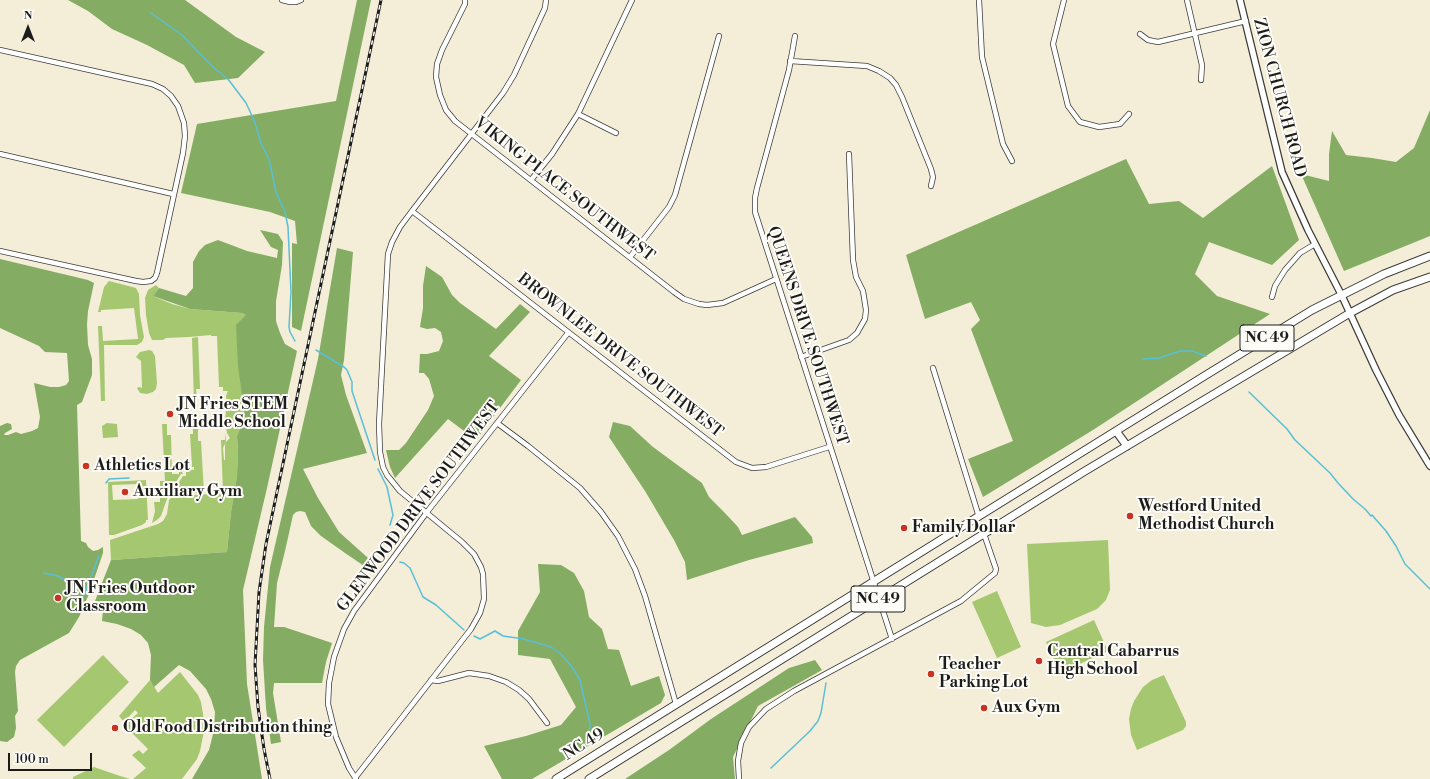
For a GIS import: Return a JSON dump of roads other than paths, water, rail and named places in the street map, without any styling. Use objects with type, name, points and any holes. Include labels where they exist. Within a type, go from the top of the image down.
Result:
[{"type":"highway","name":"NC 49","points":[[556,779],[1306,314],[1384,274],[1430,256]]},
{"type":"highway","name":"NC 49","points":[[589,779],[879,598],[1127,446],[1350,313],[1393,290],[1430,277]]},
{"type":"highway","points":[[1116,431],[1127,446]]},
{"type":"street","points":[[282,0],[290,2],[301,0]]},
{"type":"street","name":"VIKING PLACE SOUTHWEST","points":[[465,0],[465,4],[442,50],[437,64],[436,77],[440,95],[446,110],[455,121],[684,299],[707,305],[723,303],[776,279]]},
{"type":"street","points":[[355,778],[471,629],[482,609],[485,591],[481,567],[474,554],[427,512],[400,491],[387,475],[383,467],[379,444],[388,254],[392,242],[400,227],[494,105],[514,75],[545,8],[546,0]]},
{"type":"street","points":[[531,180],[552,154],[578,114],[632,0]]},
{"type":"street","points":[[979,0],[982,57],[1003,144],[1012,161]]},
{"type":"street","points":[[1064,0],[1053,44],[1068,106],[1080,122],[1099,127],[1120,124],[1129,114]]},
{"type":"street","points":[[1187,0],[1202,65],[1201,80]]},
{"type":"street","name":"ZION CHURCH ROAD","points":[[1240,0],[1282,172],[1399,415],[1430,466]]},
{"type":"street","points":[[1140,34],[1148,40],[1158,42],[1246,21]]},
{"type":"street","points":[[630,257],[669,207],[675,195],[719,36]]},
{"type":"street","name":"QUEENS DRIVE SOUTHWEST","points":[[795,36],[755,198],[756,217],[892,640]]},
{"type":"street","points":[[0,50],[143,82],[163,89],[171,96],[178,106],[184,123],[185,136],[183,153],[157,273],[155,278],[151,281],[136,281],[0,251]]},
{"type":"street","points":[[790,61],[867,66],[890,78],[896,85],[902,97],[932,170],[933,177],[931,186]]},
{"type":"street","points":[[578,114],[616,133]]},
{"type":"street","points":[[0,154],[173,194]]},
{"type":"street","points":[[801,357],[849,340],[858,333],[865,319],[866,310],[863,291],[856,277],[853,260],[849,154]]},
{"type":"street","name":"BROWNLEE DRIVE SOUTHWEST","points":[[412,210],[568,333],[736,462],[744,466],[758,469],[829,446]]},
{"type":"street","points":[[1272,297],[1275,286],[1285,270],[1300,253],[1316,244]]},
{"type":"street","name":"GLENWOOD DRIVE SOUTHWEST","points":[[355,778],[349,768],[336,737],[328,704],[329,683],[334,657],[340,639],[354,611],[427,512],[568,333]]},
{"type":"street","points":[[933,368],[979,517]]},
{"type":"street","points":[[497,423],[534,450],[580,488],[601,512],[618,536],[635,569],[645,596],[676,704]]},
{"type":"street","points":[[739,779],[738,761],[741,743],[749,727],[766,709],[794,691],[892,640],[961,601],[995,573],[996,569],[984,534]]},
{"type":"street","points":[[431,680],[438,681],[469,673],[489,676],[506,682],[519,690],[529,699],[547,723]]},
{"type":"waterway","points":[[151,13],[182,35],[214,68],[228,79],[246,103],[254,120],[261,143],[269,159],[276,192],[285,212],[288,227],[291,292],[289,327],[295,341]]},
{"type":"waterway","points":[[316,350],[347,370],[352,382],[352,391],[375,460]]},
{"type":"waterway","points":[[1143,359],[1159,358],[1180,351],[1192,351],[1206,356]]},
{"type":"waterway","points":[[1249,392],[1287,429],[1295,440],[1330,473],[1353,499],[1371,516],[1372,515],[1386,531],[1405,564],[1430,589]]},
{"type":"waterway","points":[[378,469],[387,487],[393,515],[390,525]]},
{"type":"waterway","points":[[106,483],[109,479],[129,478]]},
{"type":"waterway","points":[[391,531],[391,536]]},
{"type":"waterway","points":[[77,607],[84,595],[99,556]]},
{"type":"waterway","points":[[400,562],[404,563],[410,568],[423,597],[436,605],[464,630]]},
{"type":"waterway","points":[[44,573],[58,576],[68,582],[80,585],[84,587],[85,591]]},
{"type":"waterway","points":[[474,636],[480,639],[495,631],[503,636],[524,639],[551,647],[561,654],[572,667],[580,680],[590,724],[589,736]]},
{"type":"waterway","points":[[771,768],[810,731],[818,721],[821,713],[826,683]]},
{"type":"railway","points":[[270,779],[258,707],[255,665],[259,592],[266,544],[381,0]]},
{"type":"place","name":"JN Fries STEM Middle School","points":[[170,414]]},
{"type":"place","name":"Athletics Lot","points":[[86,466]]},
{"type":"place","name":"Auxiliary Gym","points":[[125,492]]},
{"type":"place","name":"Westford United Methodist Church","points":[[1130,516]]},
{"type":"place","name":"Family Dollar","points":[[904,528]]},
{"type":"place","name":"JN Fries Outdoor Classroom","points":[[58,598]]},
{"type":"place","name":"Central Cabarrus High School","points":[[1039,661]]},
{"type":"place","name":"Teacher Parking Lot","points":[[931,674]]},
{"type":"place","name":"Aux Gym","points":[[984,708]]},
{"type":"place","name":"Old Food Distribution thing","points":[[115,728]]}]
